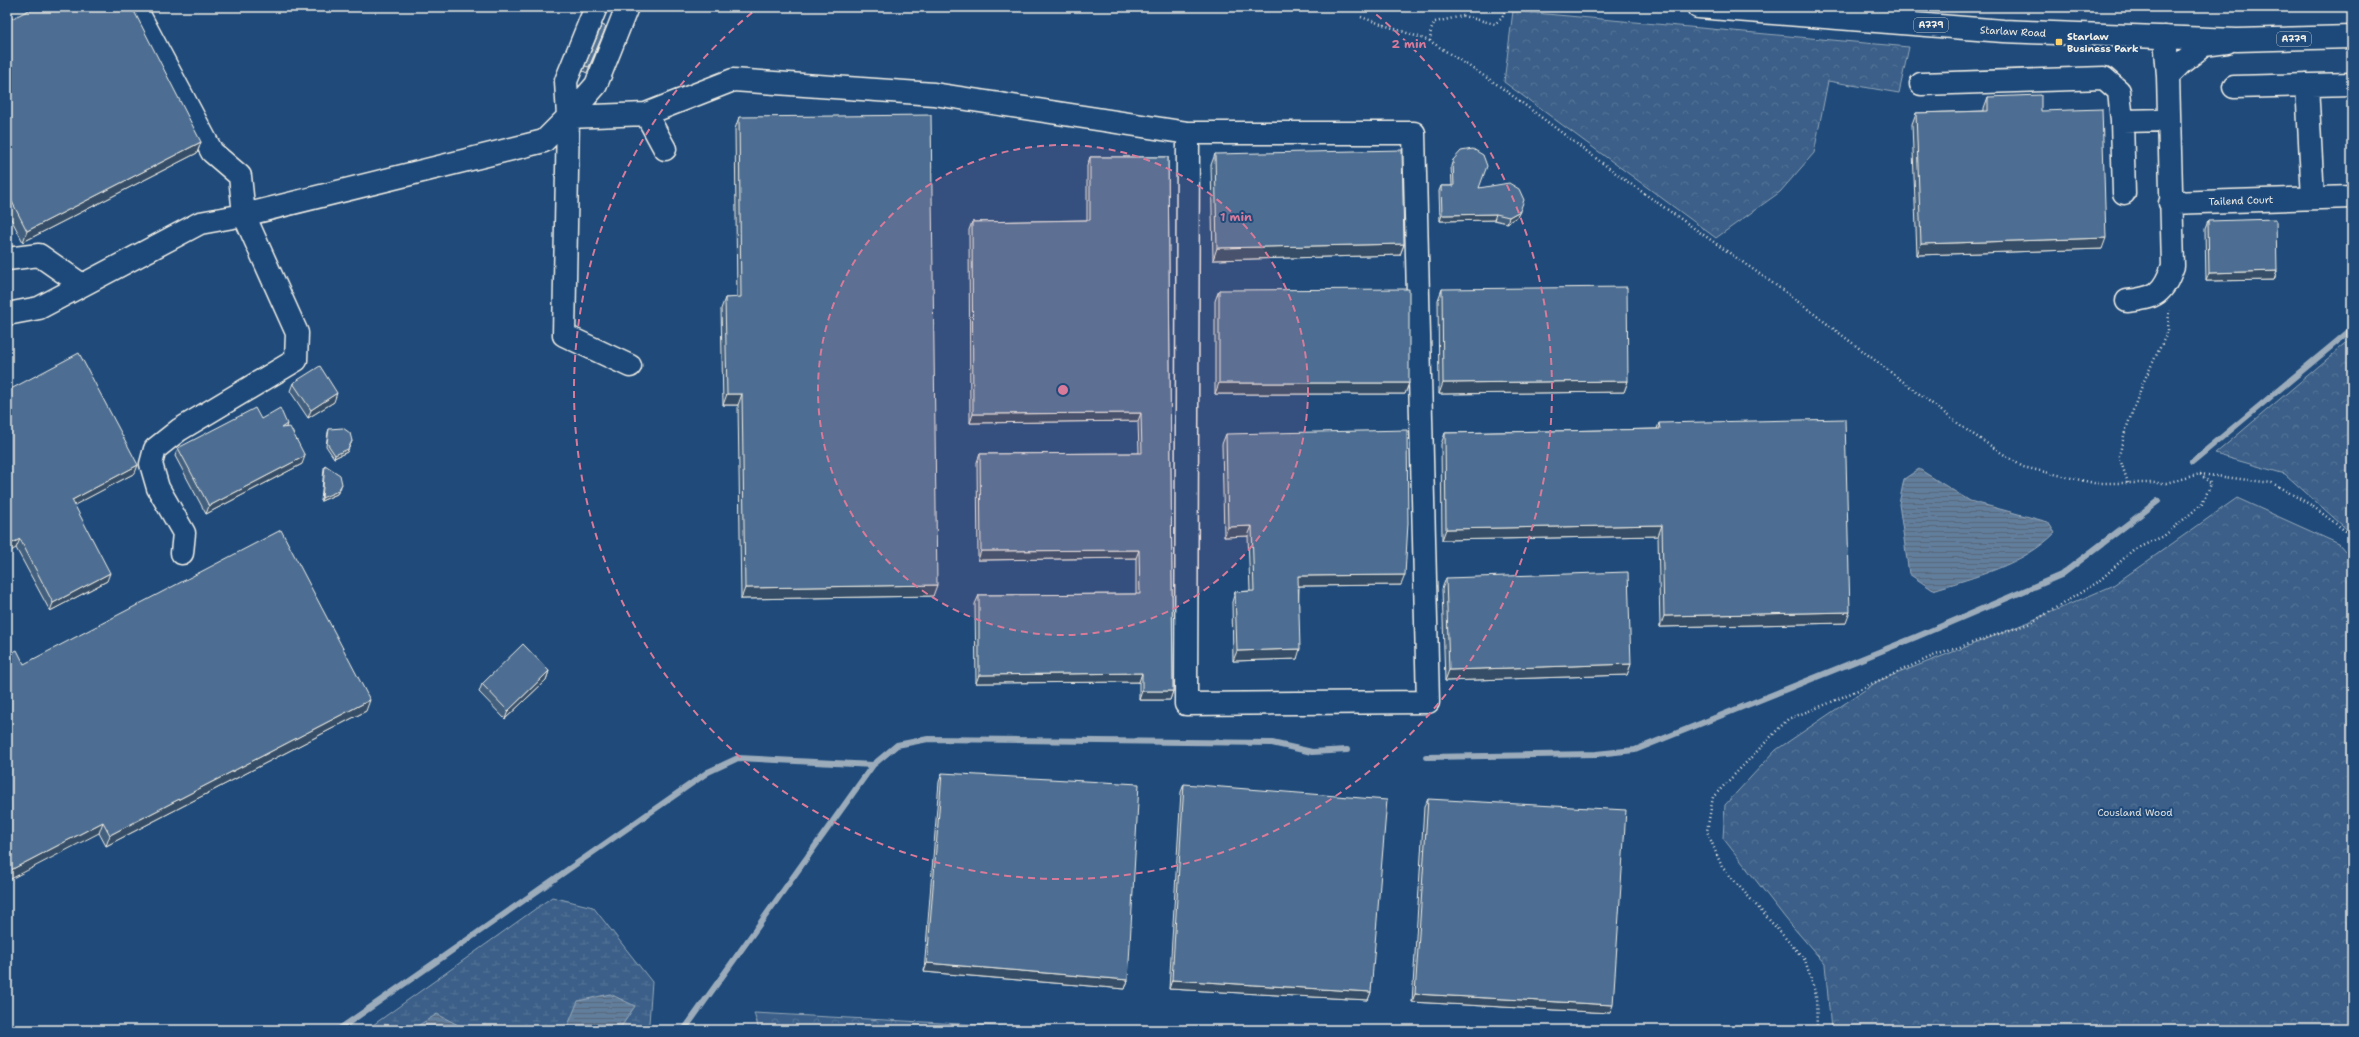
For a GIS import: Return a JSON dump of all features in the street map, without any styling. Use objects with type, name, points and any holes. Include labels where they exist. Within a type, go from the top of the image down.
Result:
[{"type":"main road","points":[[7,16],[25,7]]},
{"type":"main road","points":[[135,7],[212,152],[240,176],[244,215],[297,333],[296,360],[179,430],[155,449],[151,464],[158,488],[184,533],[182,552]]},
{"type":"main road","points":[[596,7],[566,81],[568,117],[564,335],[630,366]]},
{"type":"main road","points":[[7,314],[39,308],[200,223],[244,215],[544,141],[568,117],[596,85],[627,7]]},
{"type":"main road","name":"Starlaw Road","points":[[1698,7],[2003,31],[2237,40],[2352,37]]},
{"type":"main road","points":[[2127,301],[2148,299],[2166,286],[2173,266],[2170,203],[2168,76],[2165,37]]},
{"type":"main road","points":[[2168,76],[2180,64],[2204,45],[2237,40]]},
{"type":"main road","points":[[1921,84],[2104,78],[2119,91],[2122,121],[2124,193]]},
{"type":"main road","points":[[568,117],[646,114],[733,80],[934,94],[1188,133],[1414,133],[1428,702],[1186,704],[1188,133]]},
{"type":"main road","points":[[2234,87],[2352,84]]},
{"type":"main road","points":[[2307,85],[2313,198]]},
{"type":"main road","points":[[646,114],[665,149]]},
{"type":"main road","points":[[2122,121],[2169,120]]},
{"type":"main road","name":"Tailend Court","points":[[2170,203],[2352,196]]},
{"type":"main road","points":[[7,259],[39,255],[82,285]]},
{"type":"path","points":[[1430,41],[1431,30],[1435,22],[1463,16],[1495,24],[1501,19],[1508,7]]},
{"type":"path","points":[[1361,17],[1430,41],[1498,85],[1625,180],[1784,291],[1968,431],[2023,467],[2094,483],[2166,483],[2200,474],[2272,483],[2311,505],[2352,536]]},
{"type":"path","points":[[2128,483],[2120,456],[2125,432],[2143,383],[2168,331],[2169,308],[2166,286]]},
{"type":"path","points":[[1817,1030],[1816,995],[1805,960],[1722,867],[1707,831],[1713,797],[1788,719],[1827,704],[1933,656],[2031,623],[2098,582],[2133,550],[2164,536],[2202,504],[2212,484],[2200,474]]},
{"type":"green space","points":[[1513,11],[1909,47],[1899,93],[1828,81],[1814,153],[1780,192],[1716,238],[1504,82]]},
{"type":"green space","points":[[2352,338],[2352,534],[2285,474],[2215,454]]},
{"type":"green space","name":"Cousland Wood","points":[[2237,498],[2339,544],[2352,559],[2352,1030],[1831,1030],[1825,964],[1786,919],[1723,838],[1725,805],[1776,750],[1878,681],[2012,629],[2112,586]]},
{"type":"green space","points":[[552,897],[593,907],[652,982],[649,1023],[644,1030],[366,1030]]},
{"type":"green space","points":[[754,1013],[1074,1030],[759,1030]]},
{"type":"shaded area","points":[[1919,469],[1970,501],[2048,522],[2055,533],[2028,554],[2013,562],[1982,575],[1933,590],[1909,574],[1899,504],[1904,479]]},
{"type":"shaded area","points":[[610,994],[635,1006],[619,1030],[566,1030],[578,1001]]},
{"type":"shaded area","points":[[437,1014],[460,1026],[460,1030],[411,1030]]},
{"type":"building","points":[[35,7],[132,7],[201,142],[27,231],[7,192],[7,21]]},
{"type":"building","points":[[602,25],[606,27],[589,67],[585,66]]},
{"type":"building","points":[[2041,95],[2041,111],[2102,109],[2106,238],[1921,244],[1916,113],[1988,111],[1988,97]]},
{"type":"building","points":[[931,115],[937,585],[745,588],[742,394],[727,394],[725,298],[741,297],[739,117]]},
{"type":"building","points":[[1473,149],[1483,155],[1487,166],[1479,188],[1509,183],[1519,189],[1524,200],[1520,211],[1509,217],[1496,214],[1442,215],[1441,186],[1454,186],[1453,160],[1461,151]]},
{"type":"building","points":[[1402,150],[1404,244],[1217,248],[1215,154]]},
{"type":"building","points":[[1090,157],[1168,157],[1173,691],[1142,691],[1142,673],[979,675],[979,595],[1140,594],[1139,550],[981,551],[980,454],[1142,453],[1141,413],[973,414],[972,222],[1090,220]]},
{"type":"building","points":[[2276,219],[2277,271],[2209,273],[2208,221]]},
{"type":"building","points":[[1627,287],[1628,381],[1443,383],[1442,289]]},
{"type":"building","points":[[1409,289],[1409,383],[1219,383],[1219,290]]},
{"type":"building","points":[[79,353],[138,465],[72,500],[110,573],[53,603],[20,539],[7,546],[7,391]]},
{"type":"building","points":[[320,366],[337,393],[311,410],[293,383]]},
{"type":"building","points":[[255,408],[261,419],[280,408],[287,424],[281,428],[290,427],[305,456],[209,506],[178,448]]},
{"type":"building","points":[[1845,419],[1850,612],[1664,616],[1662,525],[1446,529],[1445,433],[1660,429],[1659,423]]},
{"type":"building","points":[[343,428],[350,433],[352,441],[348,449],[335,455],[327,443],[329,429]]},
{"type":"building","points":[[1407,430],[1408,523],[1405,575],[1298,576],[1300,649],[1237,651],[1235,592],[1254,591],[1252,526],[1228,527],[1226,434]]},
{"type":"building","points":[[325,465],[340,475],[342,484],[338,491],[322,498]]},
{"type":"building","points":[[281,530],[370,700],[110,835],[103,822],[7,872],[7,655],[17,650],[24,664]]},
{"type":"building","points":[[1628,572],[1631,664],[1449,670],[1446,578]]},
{"type":"building","points":[[523,644],[549,671],[508,711],[482,684]]},
{"type":"building","points":[[942,773],[1139,784],[1128,980],[927,963]]},
{"type":"building","points":[[1184,784],[1387,800],[1371,992],[1172,980]]},
{"type":"building","points":[[1428,799],[1626,810],[1613,1005],[1415,994]]},
{"type":"waterway","points":[[2192,462],[2352,329]]},
{"type":"waterway","points":[[1426,757],[1596,754],[1635,750],[1916,637],[2061,575],[2158,501]]},
{"type":"waterway","points":[[338,1030],[708,772],[738,758],[873,765],[897,745],[928,739],[1272,743],[1312,752],[1347,750]]},
{"type":"waterway","points":[[684,1030],[873,765]]},
{"type":"place","name":"Starlaw Business Park","points":[[2059,42]]}]
